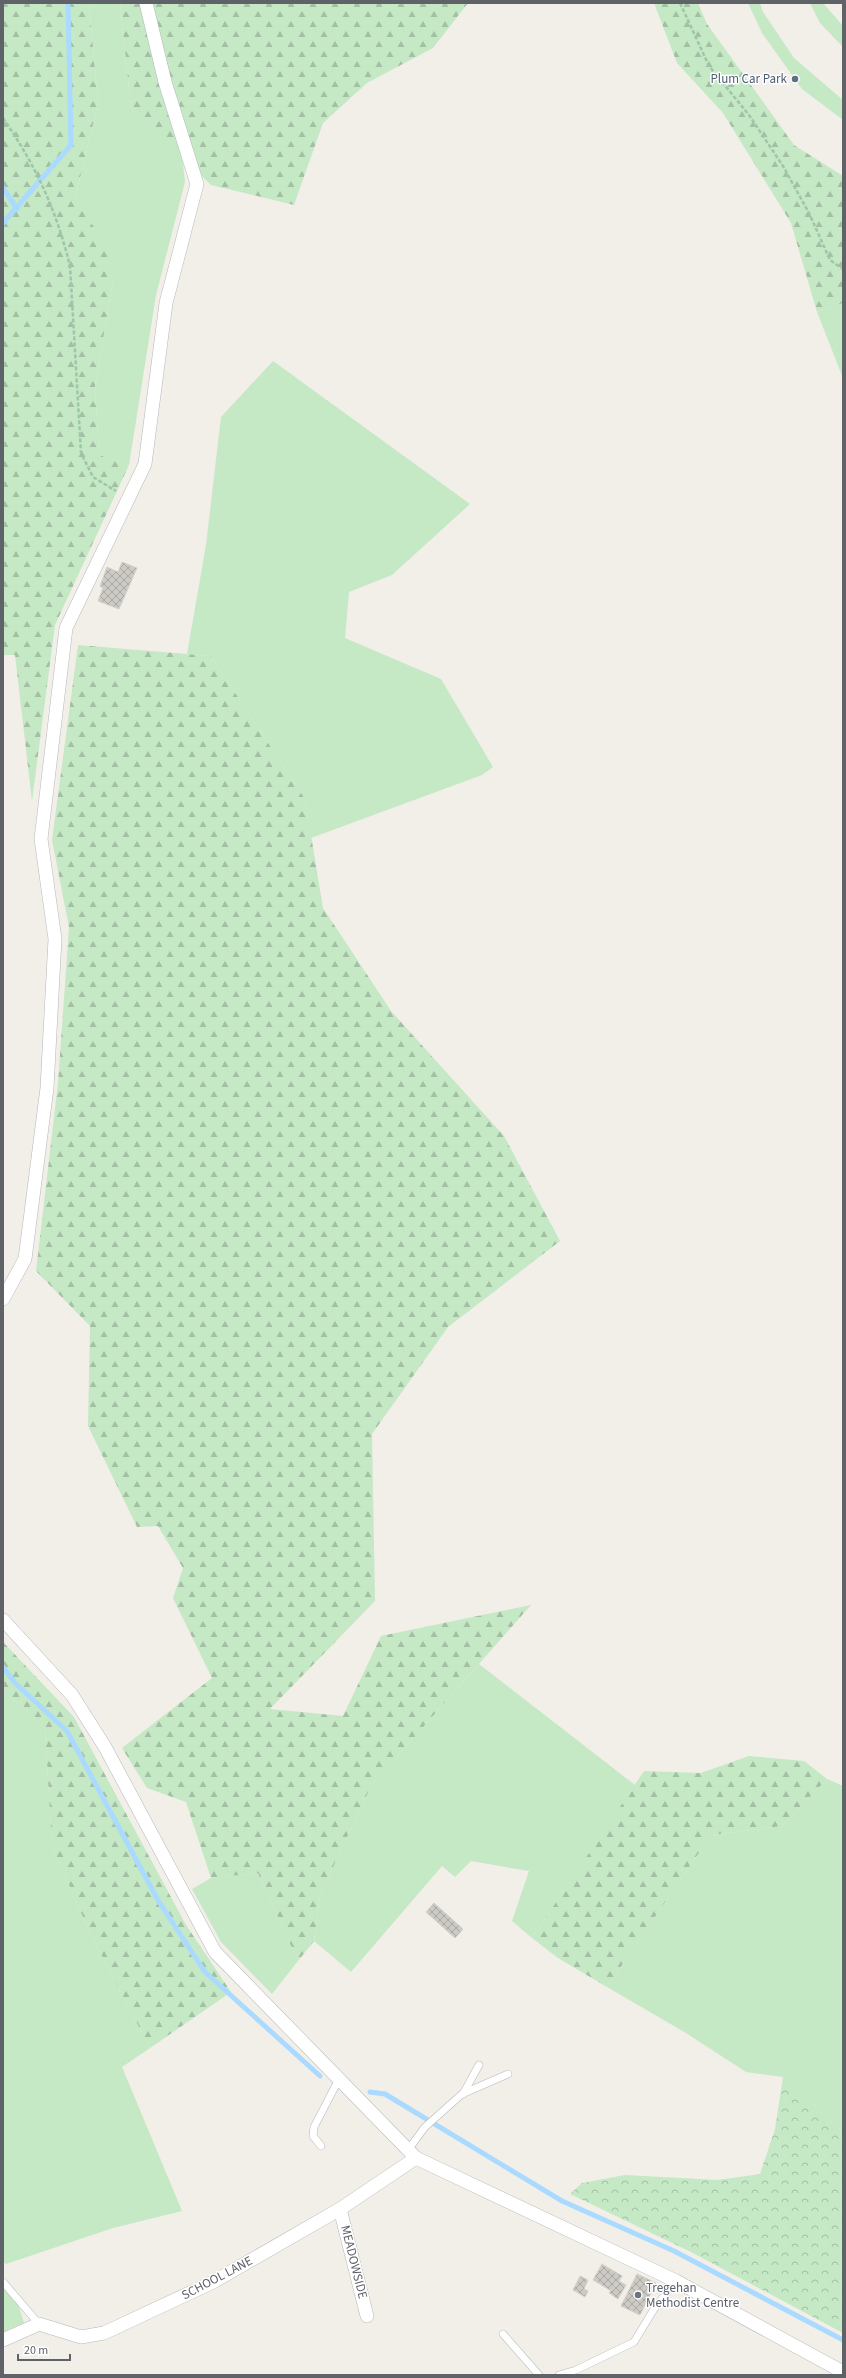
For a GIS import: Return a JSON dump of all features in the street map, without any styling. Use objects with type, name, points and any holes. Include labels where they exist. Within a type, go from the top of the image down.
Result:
[{"type":"street","points":[[3,1299],[25,1259],[47,1088],[55,939],[41,839],[66,628],[145,464],[166,303],[197,184],[165,82],[146,3]]},
{"type":"street","points":[[3,1620],[72,1695],[105,1747],[215,1952],[412,2154],[676,2281],[843,2372]]},
{"type":"street","name":"SCHOOL LANE","points":[[39,2324],[81,2337],[104,2333],[213,2282],[340,2209],[412,2154]]},
{"type":"street","name":"MEADOWSIDE","points":[[340,2209],[367,2316]]},
{"type":"street","points":[[3,2340],[39,2324]]},
{"type":"lane","points":[[412,2154],[425,2127],[462,2094],[479,2065]]},
{"type":"lane","points":[[462,2094],[508,2074]]},
{"type":"lane","points":[[322,2146],[312,2136],[314,2127],[338,2079]]},
{"type":"lane","points":[[559,2375],[576,2370],[634,2342],[654,2309],[676,2281]]},
{"type":"lane","points":[[3,2282],[39,2324]]},
{"type":"lane","points":[[503,2334],[539,2375]]},
{"type":"path","points":[[680,3],[709,66],[749,114],[809,212],[830,260],[843,269]]},
{"type":"path","points":[[3,118],[36,170],[54,207],[70,266],[81,453],[86,467],[93,477],[128,499]]},
{"type":"green space","points":[[3,3],[89,3],[98,103],[75,199],[108,248],[113,280],[95,387],[99,455],[129,465],[55,625],[32,801],[15,655],[3,655]]},
{"type":"green space","points":[[89,3],[120,3],[131,107],[182,156],[185,182],[156,295],[129,465],[99,455],[95,387],[113,280],[75,199],[98,103]]},
{"type":"green space","points":[[120,3],[468,3],[433,48],[367,83],[323,123],[294,205],[211,185],[131,107]]},
{"type":"green space","points":[[654,3],[698,3],[707,24],[794,145],[843,176],[843,303],[817,312],[791,223],[723,113],[677,63]]},
{"type":"green space","points":[[748,3],[760,3],[763,12],[794,58],[843,100],[843,120],[802,89],[762,33]]},
{"type":"green space","points":[[810,3],[823,3],[843,26],[843,47],[820,23]]},
{"type":"green space","points":[[843,303],[843,378],[817,312]]},
{"type":"green space","points":[[273,361],[470,504],[392,575],[349,592],[345,638],[441,679],[493,767],[482,775],[311,838],[305,799],[211,656],[187,654],[206,545],[221,417]]},
{"type":"green space","points":[[78,645],[211,656],[305,799],[323,908],[391,1011],[504,1136],[560,1241],[448,1327],[372,1434],[375,1601],[270,1709],[343,1716],[381,1636],[531,1605],[371,1786],[320,1895],[314,1941],[298,1961],[258,1873],[211,1878],[186,1802],[147,1788],[122,1748],[212,1678],[173,1598],[183,1568],[158,1526],[137,1527],[88,1426],[90,1326],[36,1271],[58,1083],[69,927],[52,840]]},
{"type":"green space","points":[[3,1642],[74,1717],[186,1925],[231,1992],[150,2048],[90,1933],[52,1846],[45,1729],[3,1691]]},
{"type":"green space","points":[[479,1664],[635,1785],[532,1938],[512,1921],[529,1871],[471,1861],[455,1877],[442,1866],[351,1972],[314,1941],[320,1895],[371,1786]]},
{"type":"green space","points":[[3,1691],[45,1729],[52,1846],[90,1933],[150,2048],[122,2067],[182,2211],[113,2228],[6,2264],[3,2261]]},
{"type":"green space","points":[[749,1756],[804,1761],[827,1779],[782,1826],[711,1835],[607,1987],[558,1958],[532,1938],[644,1771],[701,1773]]},
{"type":"green space","points":[[827,1779],[843,1786],[843,2132],[783,2077],[746,2072],[686,2033],[607,1987],[711,1835],[782,1826]]},
{"type":"green space","points":[[258,1873],[298,1961],[272,1994],[221,1942],[192,1889],[211,1878]]},
{"type":"green space","points":[[783,2077],[843,2132],[843,2333],[691,2252],[570,2194],[582,2183],[625,2175],[718,2180],[760,2174],[775,2129]]},
{"type":"green space","points":[[3,2278],[13,2288],[24,2323],[3,2332]]},
{"type":"building","points":[[122,562],[137,568],[119,609],[98,601],[103,588],[100,586],[107,567],[118,572]]},
{"type":"building","points":[[434,1903],[463,1929],[455,1938],[426,1912]]},
{"type":"building","points":[[602,2264],[622,2276],[613,2292],[593,2280]]},
{"type":"building","name":"Tregehan Methodist Centre","points":[[637,2274],[656,2283],[640,2315],[621,2306]]},
{"type":"building","points":[[580,2276],[588,2280],[584,2289],[588,2291],[585,2297],[573,2290]]},
{"type":"building","points":[[619,2281],[626,2285],[618,2299],[609,2293]]},
{"type":"waterway","points":[[3,223],[71,145],[68,3]]},
{"type":"waterway","points":[[3,188],[17,209]]},
{"type":"waterway","points":[[3,1667],[15,1683],[67,1731],[159,1902],[205,1972],[320,2076]]},
{"type":"waterway","points":[[370,2092],[385,2094],[562,2201],[674,2251],[843,2340]]},
{"type":"place","name":"Plum Car Park","points":[[795,79]]},
{"type":"place","name":"Tregehan Methodist Centre","points":[[638,2295]]}]
